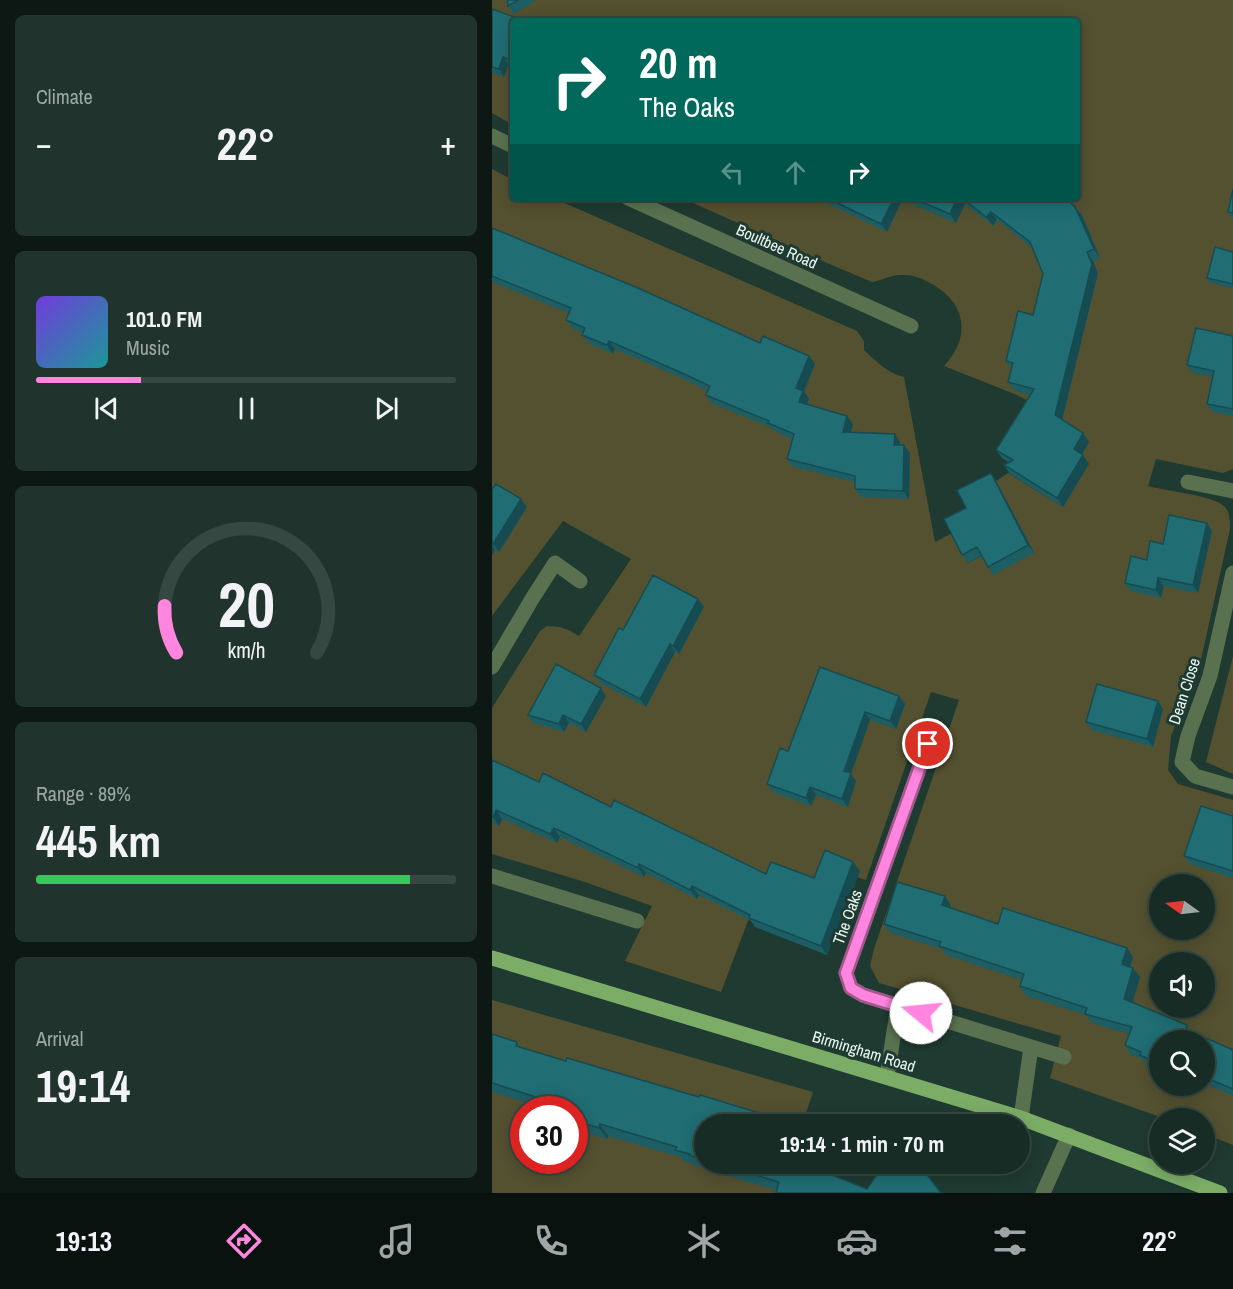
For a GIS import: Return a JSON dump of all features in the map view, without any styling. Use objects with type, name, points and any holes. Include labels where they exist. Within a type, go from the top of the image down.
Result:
[{"type":"main road","name":"Birmingham Road","points":[[492,958],[1008,1114]]},
{"type":"main road","name":"Birmingham Road","points":[[1030,1121],[1220,1193]]},
{"type":"street","points":[[492,136],[510,145]]},
{"type":"street","name":"Boultbee Road","points":[[635,201],[911,326]]},
{"type":"street","points":[[1188,482],[1233,491]]},
{"type":"street","points":[[492,667],[555,563],[580,581]]},
{"type":"street","name":"Dean Close","points":[[1233,573],[1210,676],[1188,736],[1182,762],[1195,776],[1233,787]]},
{"type":"street","name":"The Oaks","points":[[898,1006],[863,995],[851,988],[846,973],[928,744]]},
{"type":"street","points":[[492,876],[637,921]]},
{"type":"street","points":[[887,1076],[898,1006],[1064,1057]]},
{"type":"street","points":[[1022,1114],[1031,1047]]},
{"type":"street","points":[[1042,1193],[1069,1135]]},
{"type":"shaded area","points":[[492,0],[1233,0],[1233,469],[1223,473],[1156,459],[1148,486],[1210,499],[1225,507],[1229,518],[1230,529],[1200,664],[1171,736],[1168,770],[1178,784],[1233,800],[1233,1145],[1215,1138],[1215,1108],[1149,1108],[1149,1113],[1050,1078],[1061,1036],[879,983],[870,966],[874,949],[959,700],[931,692],[866,880],[857,877],[813,905],[777,871],[768,868],[721,992],[625,961],[652,906],[585,882],[492,854],[492,708],[540,631],[547,626],[556,627],[579,636],[631,559],[563,521],[492,616],[492,169],[510,178],[510,201],[560,201],[857,331],[864,341],[864,350],[887,370],[904,377],[935,542],[952,533],[968,563],[983,555],[1034,553],[996,481],[1008,473],[1063,507],[1045,410],[1017,395],[944,366],[959,343],[961,332],[958,310],[951,300],[930,283],[914,276],[895,275],[872,282],[689,201],[1080,201],[1080,18],[510,18],[510,123],[492,113]]},
{"type":"shaded area","points":[[1233,656],[1233,774],[1206,762]]},
{"type":"shaded area","points":[[492,1000],[813,1092],[806,1114],[694,1114],[694,1174],[787,1174],[781,1193],[492,1193]]},
{"type":"building","points":[[507,0],[518,0],[508,6]]},
{"type":"building","points":[[492,9],[517,18],[510,18],[510,60],[503,57],[499,69],[492,67]]},
{"type":"building","points":[[1233,189],[1233,213],[1228,212]]},
{"type":"building","points":[[833,201],[892,201],[881,224]]},
{"type":"building","points":[[919,201],[956,201],[950,214]]},
{"type":"building","points":[[966,201],[1068,201],[1075,207],[1094,249],[1087,252],[1092,264],[1055,415],[1083,433],[1074,449],[1083,455],[1057,498],[1004,465],[1013,460],[996,450],[1034,389],[1008,382],[1013,363],[1006,361],[1018,311],[1033,315],[1043,274],[1030,242],[991,212],[986,217]]},
{"type":"building","points":[[492,228],[638,288],[760,343],[763,336],[809,356],[796,388],[803,391],[799,402],[847,416],[843,432],[895,434],[894,445],[904,445],[903,491],[855,489],[855,476],[787,459],[794,434],[706,395],[710,386],[609,341],[607,345],[582,335],[585,328],[566,320],[571,308],[492,276]]},
{"type":"building","points":[[1215,247],[1233,252],[1233,284],[1207,278]]},
{"type":"building","points":[[1196,328],[1233,336],[1233,409],[1207,404],[1214,371],[1187,365]]},
{"type":"building","points":[[991,473],[1028,545],[988,567],[977,547],[962,555],[944,519],[966,508],[957,490]]},
{"type":"building","points":[[496,484],[521,499],[493,544],[492,489]]},
{"type":"building","points":[[1169,515],[1207,523],[1193,585],[1158,578],[1156,590],[1125,583],[1131,556],[1147,560],[1150,541],[1163,544]]},
{"type":"building","points":[[653,575],[698,599],[673,646],[670,644],[640,699],[594,675],[619,628],[623,630]]},
{"type":"building","points":[[556,664],[601,688],[581,724],[563,715],[559,724],[528,715]]},
{"type":"building","points":[[820,667],[899,696],[890,721],[865,712],[844,771],[851,773],[842,799],[810,787],[806,798],[767,784],[780,748],[788,751]]},
{"type":"building","points":[[1097,684],[1158,701],[1147,739],[1086,722]]},
{"type":"building","points":[[492,760],[539,782],[543,773],[611,807],[614,800],[766,874],[771,862],[814,878],[825,850],[853,862],[821,946],[749,918],[750,915],[692,886],[690,890],[639,864],[638,868],[554,828],[550,834],[496,810],[492,817]]},
{"type":"building","points":[[1201,806],[1233,816],[1233,871],[1184,856]]},
{"type":"building","points":[[897,882],[945,896],[942,905],[998,924],[1003,908],[1127,948],[1122,964],[1133,968],[1124,999],[1149,1009],[1149,1018],[1170,1018],[1187,1025],[1186,1029],[1188,1030],[1149,1030],[1149,1059],[1140,1055],[1141,1052],[1125,1045],[1132,1027],[1085,1014],[1087,1008],[1020,986],[1024,974],[939,946],[941,942],[884,924]]},
{"type":"building","points":[[492,1034],[517,1042],[516,1046],[566,1061],[567,1058],[763,1114],[694,1114],[694,1157],[675,1150],[677,1147],[600,1124],[599,1128],[588,1124],[588,1096],[533,1096],[492,1083]]},
{"type":"building","points":[[1215,1042],[1233,1050],[1233,1089],[1215,1082]]},
{"type":"building","points":[[752,1174],[830,1174],[867,1189],[877,1174],[927,1174],[941,1193],[776,1193],[779,1182]]},
{"type":"route","points":[[921,1013],[863,995],[851,988],[846,973],[928,744]]}]
